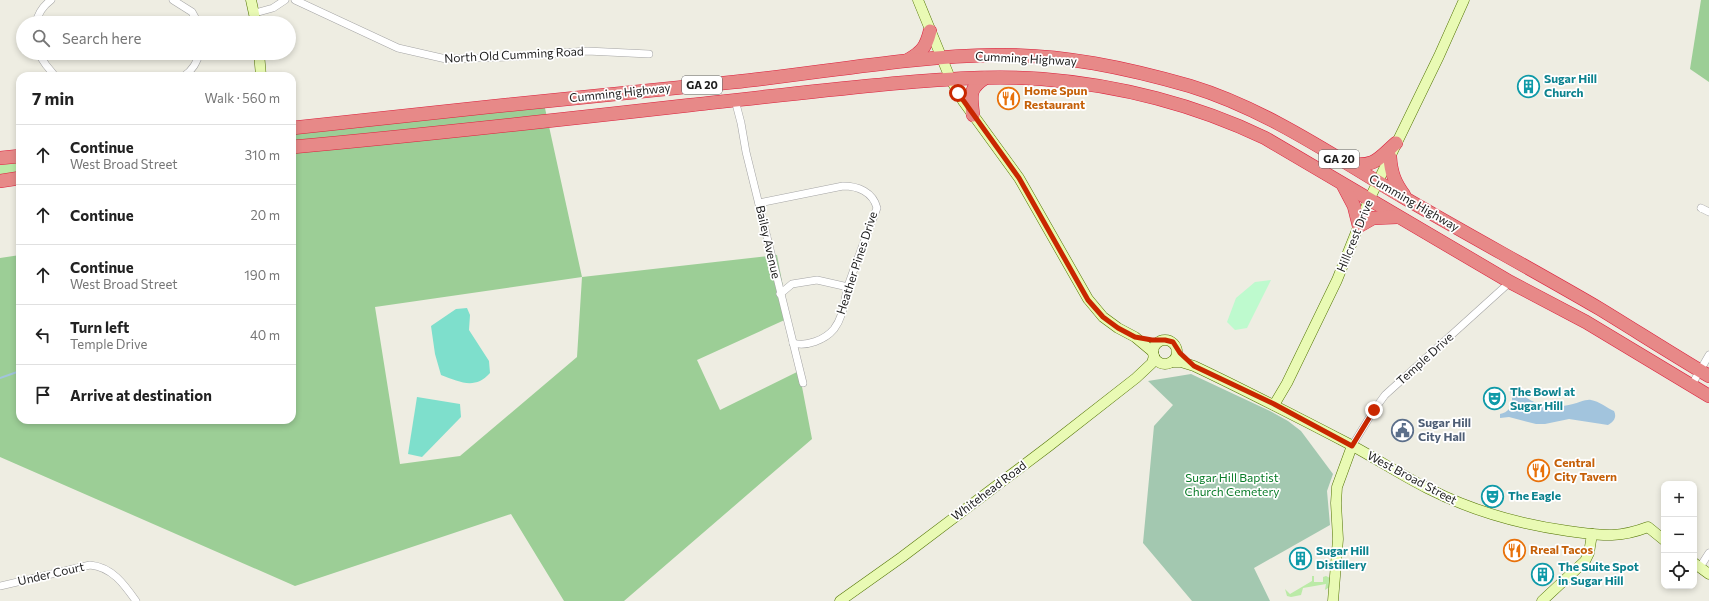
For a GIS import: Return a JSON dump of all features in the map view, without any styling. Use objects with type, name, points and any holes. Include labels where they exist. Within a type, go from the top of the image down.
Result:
[{"type":"highway","points":[[904,62],[914,56],[927,44],[930,31]]},
{"type":"highway","name":"Cumming Highway","points":[[296,128],[740,81],[942,57],[999,55],[1047,57],[1090,62],[1164,79],[1194,88],[1235,104],[1281,125],[1408,200],[1599,309],[1704,373]]},
{"type":"highway","name":"Cumming Highway","points":[[296,147],[950,78],[1042,79],[1094,85],[1136,94],[1202,112],[1238,125],[1266,138],[1343,185],[1510,282],[1586,322],[1709,396]]},
{"type":"highway","points":[[973,115],[971,97],[972,89],[976,84],[985,78]]},
{"type":"highway","points":[[1348,164],[1368,165],[1374,163],[1396,143]]},
{"type":"highway","points":[[0,158],[16,156]]},
{"type":"highway","points":[[1390,157],[1392,174],[1397,186],[1408,200]]},
{"type":"highway","points":[[0,180],[16,178]]},
{"type":"highway","points":[[1343,185],[1354,206],[1359,226],[1373,218],[1398,217]]},
{"type":"street","points":[[37,16],[51,0]]},
{"type":"street","points":[[173,0],[192,12],[194,16]]},
{"type":"street","points":[[251,0],[255,16]]},
{"type":"street","points":[[259,16],[285,0]]},
{"type":"street","name":"North Old Cumming Road","points":[[295,0],[398,48],[446,59],[509,57],[587,51],[649,54]]},
{"type":"street","points":[[918,0],[950,78],[973,115],[1019,178],[1088,300],[1107,320],[1135,337],[1154,354],[1159,362],[1167,363],[1176,356],[1177,348],[1169,340],[1152,340],[1135,337]]},
{"type":"street","name":"Hillcrest Drive","points":[[1274,404],[1287,383],[1337,280],[1369,200],[1379,183],[1396,143],[1439,56],[1464,0]]},
{"type":"street","points":[[43,60],[52,72]]},
{"type":"street","points":[[188,72],[193,68],[197,60]]},
{"type":"street","points":[[260,60],[261,72]]},
{"type":"street","name":"Bailey Avenue","points":[[735,100],[780,294],[803,383]]},
{"type":"street","name":"Heather Pines Drive","points":[[759,203],[843,186],[856,186],[875,201],[876,208],[848,287],[844,308],[835,328],[829,334],[818,340],[801,345],[793,343]]},
{"type":"street","points":[[1700,208],[1709,212]]},
{"type":"street","points":[[780,294],[792,284],[817,280],[848,287]]},
{"type":"street","name":"Temple Drive","points":[[1352,446],[1385,395],[1510,282]]},
{"type":"street","points":[[1154,354],[1155,345],[1161,340]]},
{"type":"street","name":"West Broad Street","points":[[1177,348],[1194,366]]},
{"type":"street","name":"Whitehead Road","points":[[840,601],[954,517],[1136,378],[1152,364],[1154,354]]},
{"type":"street","points":[[1691,386],[1704,373],[1709,355]]},
{"type":"street","name":"West Broad Street","points":[[1167,363],[1181,362],[1194,366],[1274,404],[1427,488],[1457,503],[1490,515],[1545,527],[1592,534],[1631,534],[1648,527],[1661,538]]},
{"type":"street","name":"Whitehead Road","points":[[1136,378],[1167,363]]},
{"type":"street","points":[[1334,601],[1338,539],[1336,503],[1337,487],[1352,446]]},
{"type":"street","points":[[1542,601],[1585,561],[1589,553],[1592,534]]},
{"type":"street","points":[[1709,553],[1697,565],[1709,574]]},
{"type":"street","name":"Under Court","points":[[0,586],[90,565],[100,566],[123,583],[136,601]]},
{"type":"green space","points":[[1701,0],[1709,0],[1709,82],[1690,69]]},
{"type":"green space","points":[[543,99],[582,277],[777,255],[789,318],[697,360],[720,410],[799,371],[812,439],[624,601],[564,601],[511,514],[295,586],[0,457],[0,258],[16,256],[16,424],[296,424],[296,125]],"holes":[[[582,277],[577,357],[460,456],[400,464],[375,307]]]},
{"type":"green space","points":[[16,163],[16,175],[0,177],[0,165]]},
{"type":"green space","points":[[1271,280],[1247,328],[1235,330],[1227,322],[1236,298],[1255,282]]},
{"type":"green space","name":"Sugar Hill Baptist Church Cemetery","points":[[1191,374],[1288,421],[1301,431],[1333,474],[1327,491],[1330,525],[1254,568],[1270,601],[1192,601],[1143,543],[1154,426],[1173,405],[1148,381]]},
{"type":"green space","points":[[1312,576],[1314,576],[1314,582],[1323,582],[1323,577],[1326,576],[1330,578],[1331,586],[1325,590],[1326,584],[1303,588],[1301,595],[1291,597],[1287,596],[1285,589],[1290,594],[1312,581]]},
{"type":"shaded area","points":[[467,308],[470,315],[469,330],[489,361],[490,373],[479,381],[473,383],[461,382],[441,375],[435,354],[431,326],[456,309]]},
{"type":"shaded area","points":[[1513,387],[1526,398],[1548,406],[1565,406],[1591,400],[1614,411],[1615,417],[1608,425],[1569,419],[1545,424],[1536,424],[1509,417],[1500,418],[1500,414],[1507,411],[1511,406],[1512,399],[1510,391]]},
{"type":"shaded area","points":[[417,397],[460,404],[461,417],[422,457],[408,454]]},
{"type":"waterway","points":[[0,378],[16,372]]},
{"type":"place","name":"Sugar Hill Church","points":[[1529,86]]},
{"type":"place","name":"Home Spun Restaurant","points":[[1008,98]]},
{"type":"place","name":"The Bowl at Sugar Hill","points":[[1495,399]]},
{"type":"place","name":"Sugar Hill City Hall","points":[[1402,430]]},
{"type":"place","name":"Central City Tavern","points":[[1538,470]]},
{"type":"place","name":"The Eagle","points":[[1492,496]]},
{"type":"place","name":"Rreal Tacos","points":[[1514,550]]},
{"type":"place","name":"Sugar Hill Distillery","points":[[1300,558]]},
{"type":"place","name":"The Suite Spot in Sugar Hill","points":[[1543,574]]},
{"type":"route","points":[[958,93],[1019,178],[1088,300],[1110,323],[1135,337],[1152,340],[1169,340],[1173,342],[1180,353],[1194,366],[1274,404],[1352,446],[1374,410]]}]
